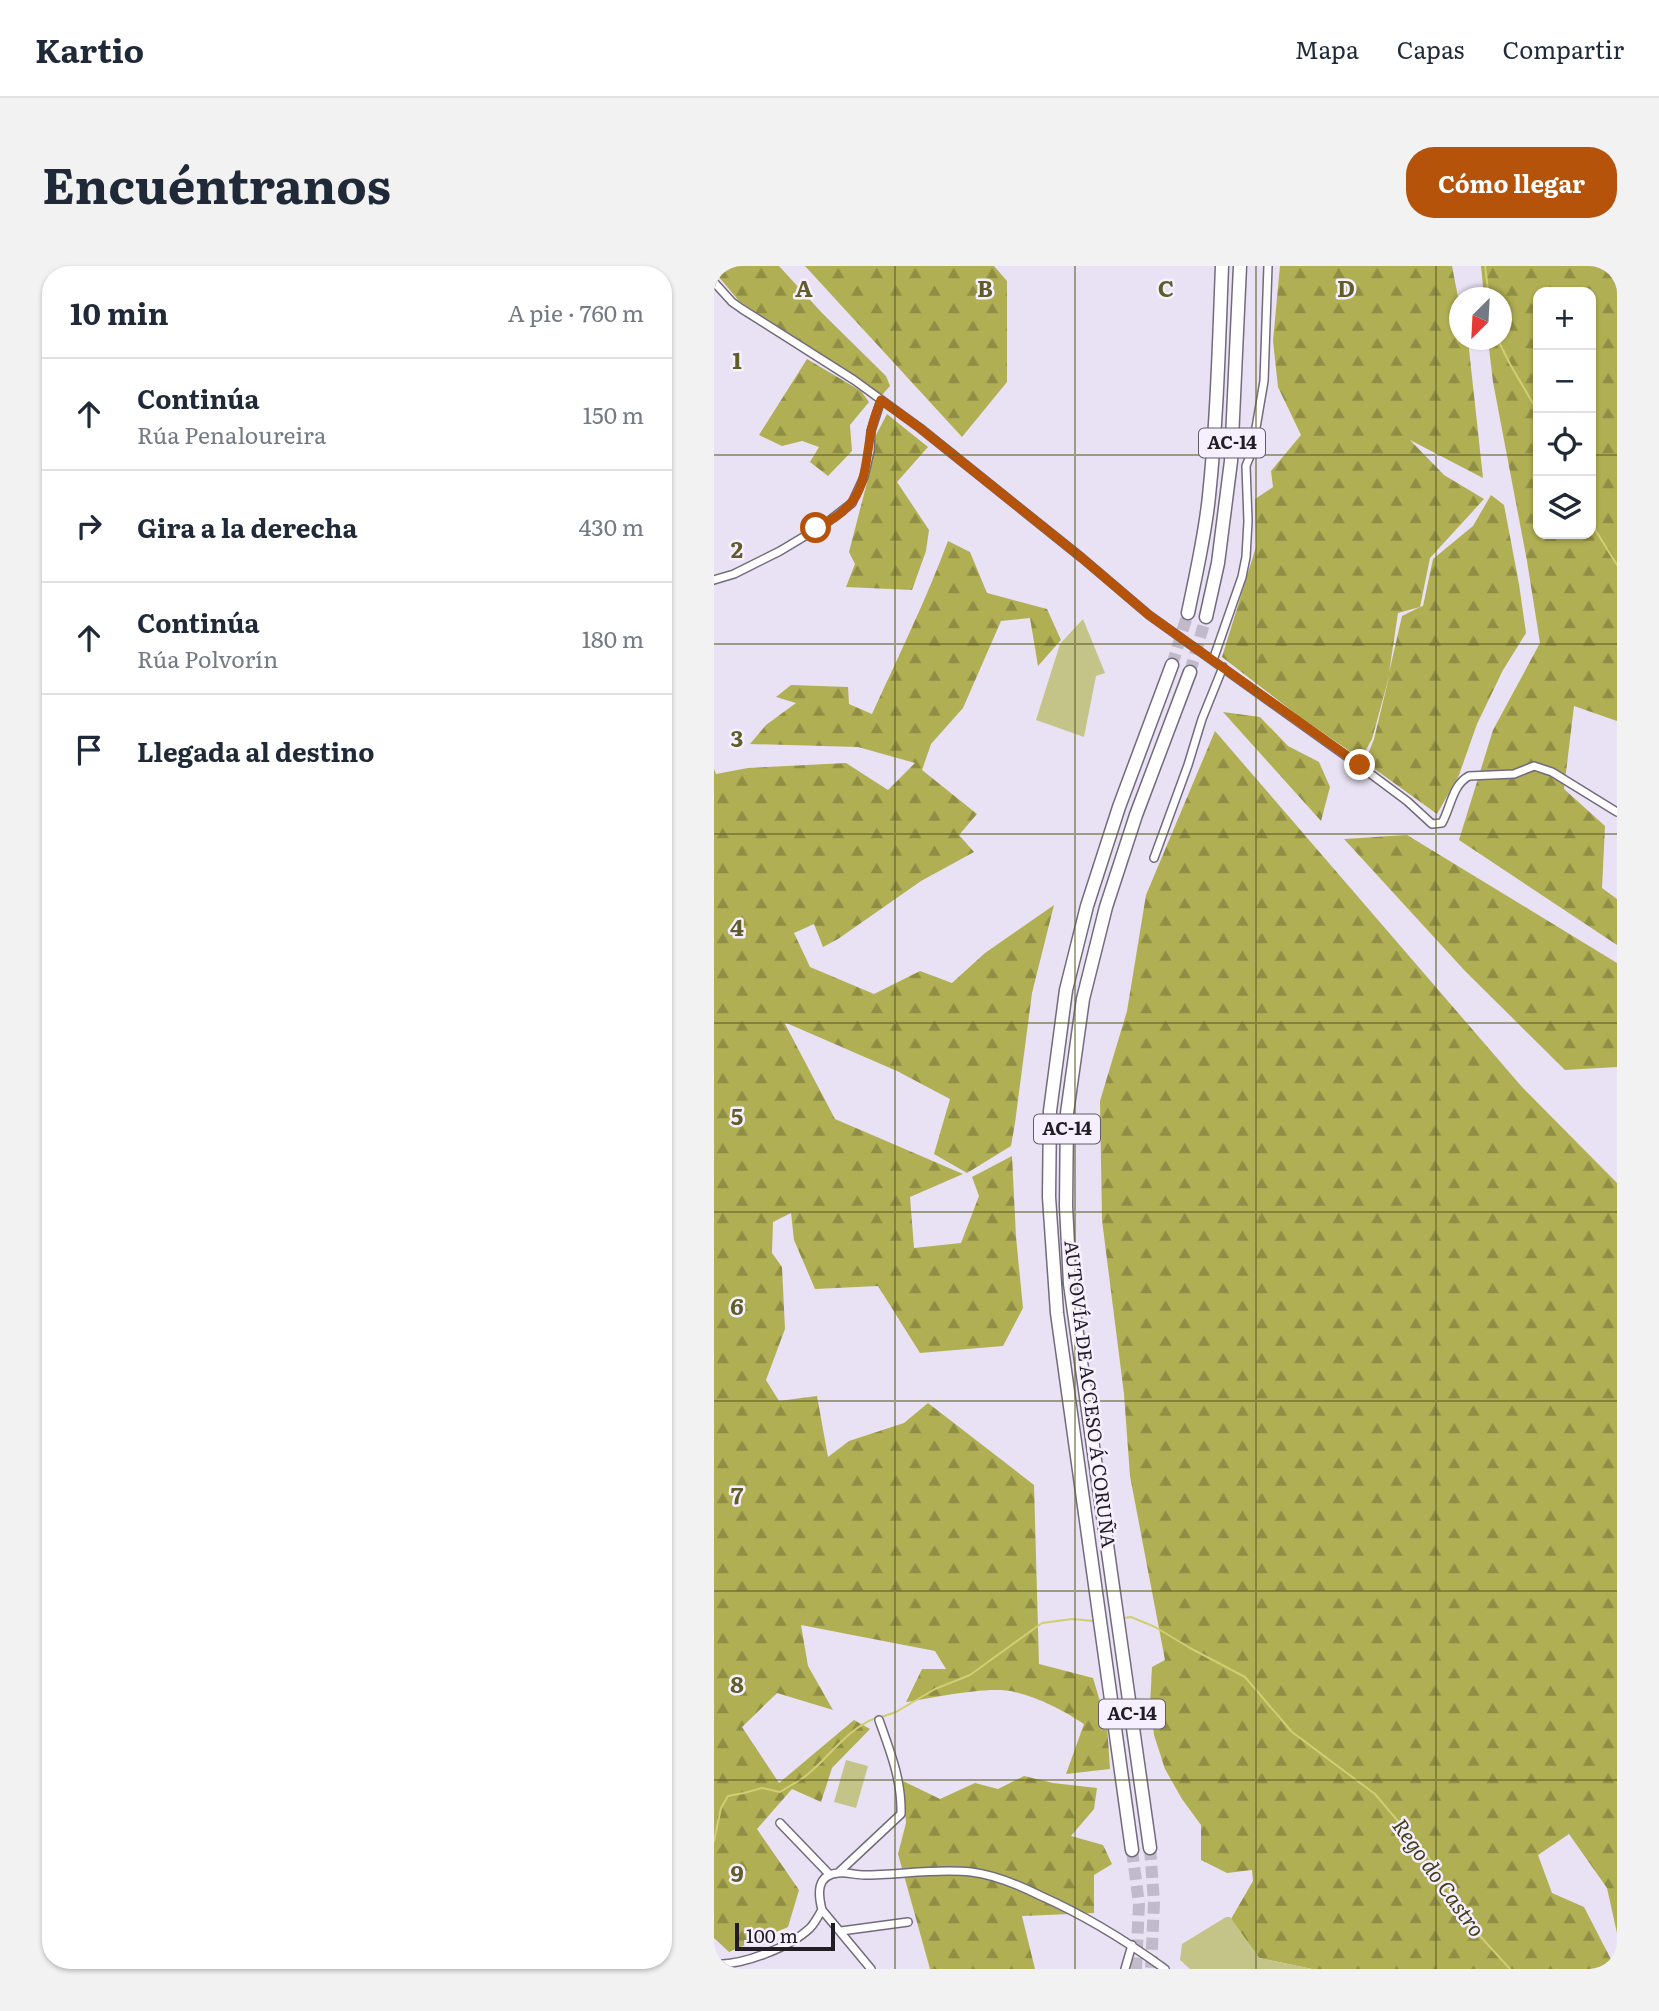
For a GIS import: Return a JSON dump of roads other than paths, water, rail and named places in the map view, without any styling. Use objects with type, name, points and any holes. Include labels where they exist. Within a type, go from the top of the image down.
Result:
[{"type":"highway","name":"AC-14","points":[[1188,612],[1209,497],[1222,266]]},
{"type":"highway","name":"AC-14","points":[[1206,617],[1218,563],[1231,461],[1240,266]]},
{"type":"highway","name":"AUTOVÍA DE ACCESO Á CORUÑA","points":[[1132,1850],[1057,1313],[1049,1197],[1050,1111],[1066,990],[1087,906],[1119,807],[1172,665]]},
{"type":"highway","name":"AUTOVÍA DE ACCESO Á CORUÑA","points":[[1150,1848],[1070,1284],[1066,1206],[1067,1113],[1083,999],[1106,907],[1136,816],[1190,672]]},
{"type":"street","points":[[1154,858],[1188,765],[1246,557],[1246,466],[1252,451],[1264,381],[1268,266]]},
{"type":"street","points":[[714,282],[732,302],[854,380],[920,428],[1149,615],[1360,765],[1432,824],[1441,823],[1462,779],[1469,776],[1514,774],[1534,766],[1552,772],[1617,812]]},
{"type":"street","points":[[714,580],[734,574],[780,551],[825,524],[852,503],[864,477],[871,431],[881,400]]},
{"type":"street","points":[[838,1873],[901,1814],[897,1770],[879,1720]]},
{"type":"street","points":[[780,1823],[830,1875]]},
{"type":"street","points":[[871,1969],[822,1910],[818,1893],[821,1883],[830,1875],[968,1871],[988,1875],[1049,1899],[1095,1922],[1165,1969]]},
{"type":"street","points":[[714,1964],[741,1965],[794,1941],[812,1926],[822,1910]]},
{"type":"street","points":[[841,1931],[908,1922]]},
{"type":"street","points":[[1125,1969],[1132,1945]]},
{"type":"waterway","points":[[1485,266],[1488,287]]},
{"type":"waterway","points":[[1503,350],[1533,403]]},
{"type":"waterway","points":[[1596,531],[1617,565]]},
{"type":"waterway","name":"Rego do Castro","points":[[1124,1618],[1131,1617],[1155,1627],[1245,1677],[1292,1732],[1375,1794],[1429,1858],[1469,1924],[1510,1969]]},
{"type":"waterway","name":"Rego do Castro","points":[[881,1717],[896,1712],[935,1689],[970,1675],[1042,1623],[1072,1619],[1094,1621]]},
{"type":"waterway","name":"Rego do Castro","points":[[714,1841],[721,1808],[728,1796],[762,1788],[780,1792],[808,1774],[857,1728],[876,1718]]},
{"type":"tunnel","points":[[1172,665],[1188,613]]},
{"type":"tunnel","points":[[1190,672],[1206,617]]},
{"type":"tunnel","points":[[1150,1848],[1154,1902],[1151,1969]]},
{"type":"tunnel","points":[[1132,1850],[1139,1904],[1136,1969]]}]
